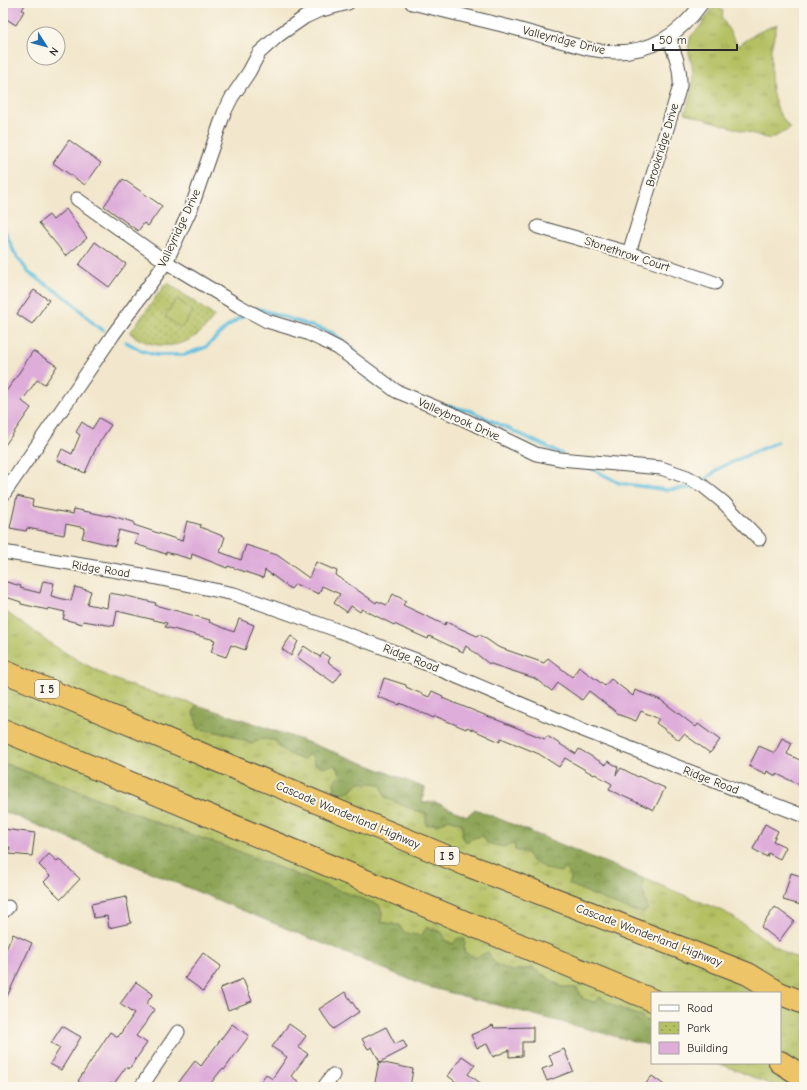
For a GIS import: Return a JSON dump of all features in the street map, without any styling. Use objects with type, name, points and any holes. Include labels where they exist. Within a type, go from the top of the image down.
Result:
[{"type":"highway","points":[[3,656],[91,707]]},
{"type":"highway","name":"Cascade Wonderland Highway","points":[[3,671],[467,865],[748,974],[777,992]]},
{"type":"highway","points":[[3,730],[651,1000]]},
{"type":"highway","points":[[3,744],[89,767]]},
{"type":"highway","points":[[748,974],[772,979],[804,990]]},
{"type":"highway","name":"Cascade Wonderland Highway","points":[[781,994],[804,1003]]},
{"type":"highway","points":[[781,1054],[804,1064]]},
{"type":"highway","points":[[781,1063],[804,1077]]},
{"type":"street","name":"Valleyridge Drive","points":[[3,495],[113,335],[166,262],[192,206],[224,113],[259,53],[279,35],[306,17],[318,11],[348,3]]},
{"type":"street","name":"Valleyridge Drive","points":[[412,3],[600,51],[633,51],[668,37],[684,24],[702,3]]},
{"type":"street","name":"Brookridge Drive","points":[[630,253],[680,86],[679,65],[676,54],[668,37]]},
{"type":"street","name":"Valleybrook Drive","points":[[77,199],[166,262],[254,315],[280,326],[307,333],[338,348],[396,391],[464,420],[531,452],[560,460],[661,468],[687,477],[704,486],[723,502],[759,539]]},
{"type":"street","name":"Stonethrow Court","points":[[538,227],[630,253],[715,283]]},
{"type":"street","name":"Ridge Road","points":[[3,552],[142,576],[234,594],[427,664],[578,728],[804,816]]},
{"type":"street","points":[[141,1087],[178,1032]]},
{"type":"street","points":[[324,1087],[333,1074]]},
{"type":"green space","points":[[715,5],[723,11],[722,18],[738,46],[757,33],[777,24],[771,49],[772,91],[778,111],[790,129],[770,139],[685,113],[693,83],[689,41],[691,36],[699,28]]},
{"type":"green space","points":[[168,283],[214,316],[202,331],[185,342],[166,346],[147,343],[130,333],[164,286]]},
{"type":"green space","points":[[177,299],[193,311],[181,328],[165,316]]},
{"type":"green space","points":[[3,610],[42,638],[103,674],[143,690],[197,705],[193,713],[215,732],[228,734],[251,744],[260,739],[275,740],[280,748],[307,754],[335,765],[341,774],[359,782],[381,784],[414,810],[426,812],[439,824],[449,819],[463,824],[462,836],[473,838],[483,836],[514,843],[515,850],[527,853],[532,861],[565,869],[570,874],[569,884],[594,895],[634,911],[648,909],[642,889],[643,878],[725,912],[787,954],[804,961],[804,1087],[777,1087],[719,1064],[781,1064],[781,992],[651,992],[651,1020],[646,1021],[641,1016],[632,1014],[621,1008],[614,1007],[600,997],[594,1002],[583,999],[577,988],[562,987],[532,968],[512,971],[475,958],[464,952],[465,939],[454,944],[435,938],[404,933],[381,922],[382,912],[297,875],[230,848],[166,826],[61,784],[3,763]]},
{"type":"green space","points":[[197,705],[312,744],[425,788],[422,803],[435,802],[467,816],[475,809],[643,878],[642,889],[648,909],[643,912],[637,912],[606,901],[569,884],[570,874],[565,869],[560,872],[547,869],[532,861],[527,853],[515,850],[514,843],[503,847],[487,843],[483,836],[473,838],[466,842],[462,836],[463,824],[449,819],[439,824],[426,825],[426,813],[414,810],[386,798],[381,784],[359,782],[349,791],[335,793],[334,782],[341,774],[335,765],[324,767],[314,763],[313,757],[308,754],[303,760],[287,753],[275,740],[261,739],[252,744],[228,734],[199,729],[193,713]]},
{"type":"green space","points":[[3,763],[61,784],[166,826],[230,848],[297,875],[379,905],[382,912],[381,922],[399,925],[403,932],[421,936],[427,927],[442,932],[446,941],[453,944],[458,938],[465,939],[464,952],[475,958],[488,952],[495,964],[512,971],[532,968],[562,987],[577,988],[583,999],[594,1002],[600,997],[630,1013],[641,1016],[646,1021],[651,1020],[651,1046],[425,986],[3,811]]},
{"type":"building","points":[[3,3],[26,3],[22,10],[24,11],[16,25],[3,17]]},
{"type":"building","points":[[69,140],[101,163],[85,185],[53,163]]},
{"type":"building","points":[[123,179],[162,206],[148,226],[144,223],[138,231],[104,206]]},
{"type":"building","points":[[66,209],[87,238],[66,256],[39,223],[49,215],[53,220]]},
{"type":"building","points":[[95,242],[126,264],[109,287],[79,265]]},
{"type":"building","points":[[34,290],[49,300],[32,324],[17,314]]},
{"type":"building","points":[[33,351],[57,366],[45,384],[37,380],[22,401],[31,408],[3,448],[3,395]]},
{"type":"building","points":[[99,418],[111,425],[97,446],[85,473],[57,460],[62,449],[72,454],[80,435],[76,432],[82,422],[92,429]]},
{"type":"building","points":[[17,496],[33,500],[32,506],[73,514],[74,509],[108,515],[134,522],[134,525],[182,541],[187,521],[201,525],[200,527],[225,537],[220,552],[241,560],[246,545],[277,555],[309,578],[316,562],[337,571],[336,575],[376,603],[377,601],[387,605],[393,594],[406,601],[403,605],[445,625],[446,622],[477,636],[479,634],[498,647],[544,663],[548,658],[572,677],[579,667],[605,686],[611,679],[633,696],[635,690],[661,700],[696,727],[698,724],[720,740],[710,753],[684,734],[679,740],[656,723],[659,719],[641,711],[636,721],[620,715],[589,691],[582,700],[558,683],[552,691],[534,678],[488,663],[466,646],[463,652],[429,636],[428,639],[394,625],[362,609],[360,612],[351,606],[347,612],[334,603],[340,594],[322,586],[319,594],[295,584],[291,589],[265,570],[263,578],[228,566],[227,568],[192,554],[191,559],[166,552],[166,554],[135,544],[138,535],[119,530],[115,546],[82,538],[85,528],[66,524],[64,535],[27,528],[26,531],[10,528]]},
{"type":"building","points":[[3,581],[21,586],[20,588],[40,593],[43,581],[54,583],[51,596],[71,601],[75,587],[91,591],[87,604],[107,608],[109,593],[127,596],[156,603],[155,605],[210,620],[209,622],[234,632],[239,619],[254,625],[245,650],[231,645],[226,657],[211,652],[215,640],[165,627],[167,623],[117,611],[114,626],[83,621],[82,624],[63,619],[65,612],[21,604],[21,602],[3,596]]},
{"type":"building","points":[[291,636],[298,641],[291,656],[282,649]]},
{"type":"building","points":[[304,646],[320,657],[323,653],[330,658],[328,662],[342,672],[334,683],[297,657]]},
{"type":"building","points":[[384,678],[406,685],[406,687],[429,697],[432,691],[443,696],[442,698],[545,739],[547,736],[576,754],[579,749],[606,765],[608,761],[618,767],[616,775],[621,768],[665,788],[654,810],[609,790],[612,784],[565,758],[559,767],[539,754],[501,738],[500,742],[467,727],[466,729],[435,716],[434,718],[400,703],[400,705],[378,697]]},
{"type":"building","points":[[782,738],[792,743],[787,754],[804,762],[804,787],[777,774],[776,776],[767,771],[766,774],[749,766],[759,746],[775,753]]},
{"type":"building","points":[[765,824],[778,831],[773,841],[786,847],[780,859],[768,853],[767,857],[753,849]]},
{"type":"building","points":[[3,829],[35,833],[32,856],[9,854],[10,847],[3,846]]},
{"type":"building","points":[[49,854],[57,861],[59,859],[80,879],[61,899],[44,882],[50,876],[39,865]]},
{"type":"building","points":[[791,873],[804,877],[804,896],[801,905],[783,900]]},
{"type":"building","points":[[126,897],[131,923],[109,928],[107,916],[94,918],[91,904]]},
{"type":"building","points":[[775,907],[794,921],[779,941],[761,927]]},
{"type":"building","points":[[13,934],[32,943],[3,1005],[3,956]]},
{"type":"building","points":[[203,953],[221,966],[203,991],[185,978]]},
{"type":"building","points":[[243,979],[252,1001],[228,1010],[220,988]]},
{"type":"building","points":[[136,982],[153,994],[146,1004],[155,1010],[136,1036],[147,1043],[129,1069],[126,1067],[113,1085],[111,1083],[108,1087],[87,1087],[78,1081],[110,1032],[118,1037],[134,1014],[120,1004]]},
{"type":"building","points":[[345,992],[359,1012],[333,1029],[319,1009]]},
{"type":"building","points":[[232,1024],[249,1036],[224,1070],[222,1069],[208,1087],[175,1087],[195,1061],[201,1066]]},
{"type":"building","points":[[289,1024],[306,1036],[298,1047],[308,1054],[291,1076],[299,1082],[295,1087],[257,1087],[266,1074],[272,1079],[287,1057],[272,1047]]},
{"type":"building","points":[[493,1025],[494,1028],[533,1027],[533,1042],[522,1042],[522,1056],[509,1057],[509,1050],[493,1057],[487,1044],[477,1048],[471,1035]]},
{"type":"building","points":[[62,1026],[81,1037],[61,1070],[50,1064],[60,1048],[51,1043]]},
{"type":"building","points":[[386,1027],[395,1044],[403,1040],[407,1048],[380,1062],[372,1047],[368,1049],[362,1039]]},
{"type":"building","points":[[564,1049],[573,1071],[547,1081],[542,1069],[553,1065],[549,1055]]},
{"type":"building","points":[[462,1056],[475,1065],[468,1074],[486,1087],[452,1087],[456,1082],[448,1076]]},
{"type":"building","points":[[379,1062],[413,1069],[410,1087],[398,1085],[397,1087],[374,1087]]},
{"type":"building","points":[[652,1076],[667,1087],[643,1087]]},
{"type":"waterway","points":[[3,226],[14,252],[29,273],[71,301],[95,325],[103,330]]},
{"type":"waterway","points":[[256,308],[333,333],[355,350],[358,358]]},
{"type":"waterway","points":[[126,342],[142,351],[156,355],[184,355],[206,347],[228,326],[245,314]]},
{"type":"waterway","points":[[363,371],[365,378],[386,391]]},
{"type":"waterway","points":[[448,406],[471,411],[562,454]]},
{"type":"waterway","points":[[702,482],[721,467],[777,442]]},
{"type":"waterway","points":[[587,466],[619,483],[666,490],[696,487]]}]
